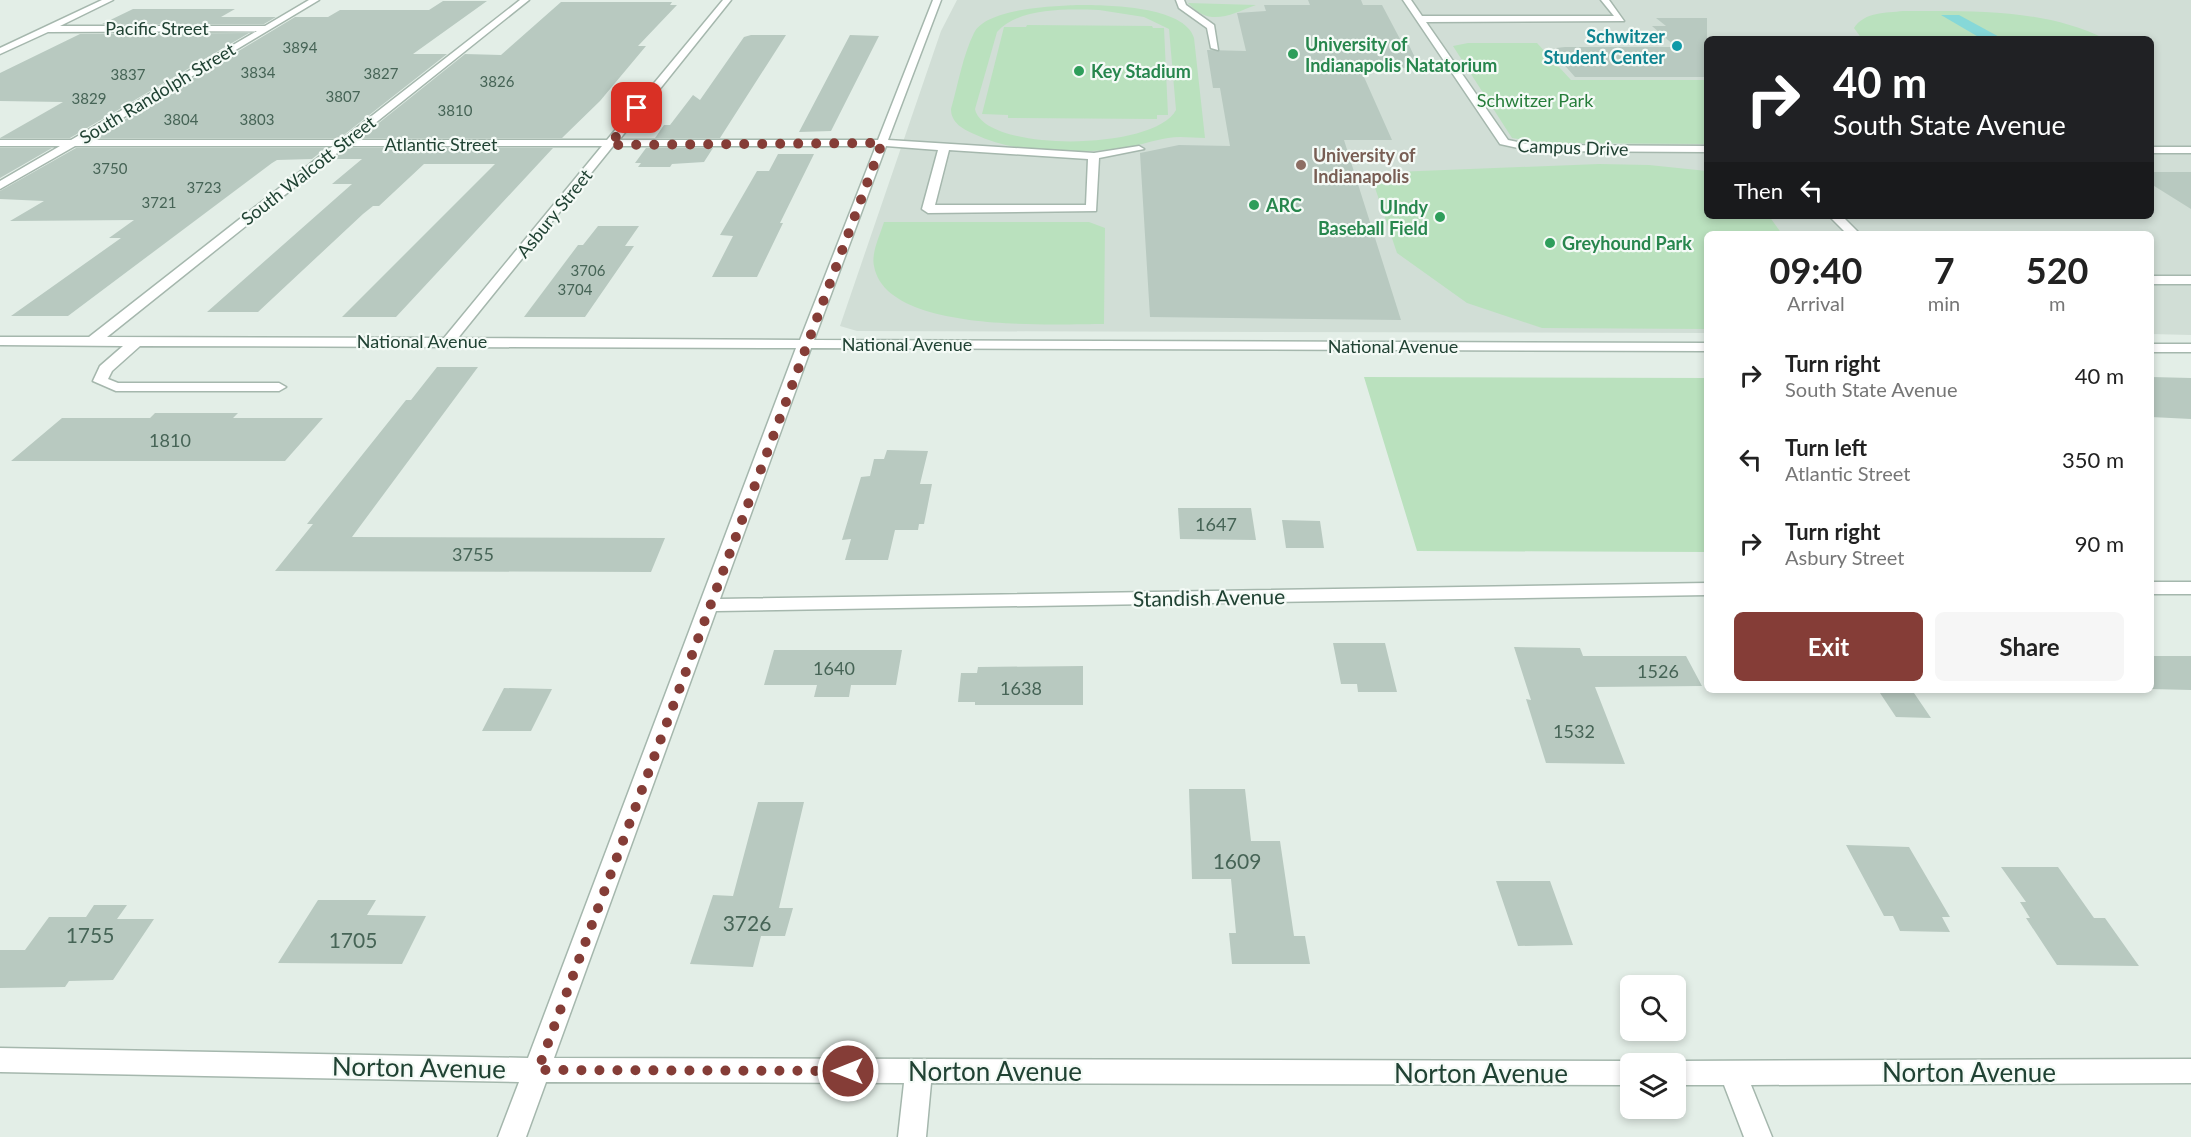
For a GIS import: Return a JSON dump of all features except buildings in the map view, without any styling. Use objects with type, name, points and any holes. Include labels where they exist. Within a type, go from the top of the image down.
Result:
[{"type":"street","points":[[0,51],[109,0]]},
{"type":"street","name":"South Randolph Street","points":[[0,186],[315,0]]},
{"type":"street","name":"South Walcott Street","points":[[93,341],[525,0]]},
{"type":"street","name":"Asbury Street","points":[[449,341],[727,0]]},
{"type":"street","points":[[512,1137],[711,605],[805,344],[937,0]]},
{"type":"street","points":[[1180,0],[1182,6],[1211,27],[1215,48]]},
{"type":"street","name":"Campus Drive","points":[[1407,0],[1504,142],[1532,148],[1704,149]]},
{"type":"street","points":[[1421,19],[1621,19],[1605,0]]},
{"type":"street","name":"Pacific Street","points":[[48,29],[266,28]]},
{"type":"street","name":"Atlantic Street","points":[[0,143],[610,145],[882,143],[1094,156],[1139,149]]},
{"type":"street","points":[[944,148],[928,209],[1092,209],[1094,156]]},
{"type":"street","points":[[2154,150],[2191,150]]},
{"type":"street","points":[[1838,219],[1851,231]]},
{"type":"street","points":[[2154,280],[2191,280]]},
{"type":"street","name":"National Avenue","points":[[0,341],[1704,347]]},
{"type":"street","points":[[137,341],[105,369],[100,381],[116,387],[279,387]]},
{"type":"street","points":[[2154,348],[2191,348]]},
{"type":"street","points":[[2154,588],[2191,588]]},
{"type":"street","name":"Standish Avenue","points":[[711,605],[1704,590]]},
{"type":"street","name":"Norton Avenue","points":[[0,1060],[538,1070],[1620,1073]]},
{"type":"street","points":[[912,1137],[919,1071]]},
{"type":"street","name":"Norton Avenue","points":[[1686,1073],[2191,1071]]},
{"type":"street","points":[[1733,1073],[1758,1137]]},
{"type":"shaded area","name":"University of Indianapolis","points":[[957,0],[2191,0],[2191,335],[2154,334],[2154,231],[1704,231],[1704,333],[857,331],[840,326],[941,31]]},
{"type":"green space","points":[[1188,3],[1256,5],[1229,15],[1213,17],[1196,11]]},
{"type":"green space","points":[[1079,5],[1125,7],[1161,13],[1188,27],[1194,38],[1205,138],[1173,137],[1105,150],[1047,151],[991,141],[958,125],[951,109],[967,51],[974,33],[981,25],[1006,13]],"holes":[[[1059,10],[1099,10],[1144,17],[1169,29],[1176,110],[1162,124],[1137,133],[1106,139],[1071,141],[1037,139],[1007,133],[985,123],[975,109],[997,32],[1006,24],[1031,14]]]},
{"type":"green space","points":[[1903,11],[2006,13],[2057,22],[2098,36],[1860,36],[1854,28],[1858,23],[1869,16]]},
{"type":"green space","name":"Key Stadium","points":[[1027,25],[1164,28],[1168,115],[1157,115],[1157,119],[1008,118],[1008,115],[982,114],[1004,27],[1026,27]]},
{"type":"green space","name":"Schwitzer Park","points":[[1468,43],[1537,43],[1571,80],[1704,80],[1704,144],[1543,143],[1512,138],[1453,46]]},
{"type":"green space","name":"Greyhound Park","points":[[1599,164],[1649,165],[1704,171],[1704,219],[1771,219],[1780,231],[1704,231],[1704,329],[1542,328],[1467,303],[1397,253],[1370,173]]},
{"type":"green space","points":[[884,222],[1089,222],[1105,228],[1104,324],[1012,324],[939,314],[908,304],[885,288],[874,266],[875,250]]},
{"type":"green space","points":[[1364,377],[1704,378],[1704,552],[1417,551]]},
{"type":"water","points":[[1941,15],[1959,15],[1998,36],[1977,36]]},
{"type":"place","name":"Schwitzer Student Center","points":[[1677,46]]},
{"type":"place","name":"University of Indianapolis Natatorium","points":[[1293,54]]},
{"type":"place","name":"Key Stadium","points":[[1079,71]]},
{"type":"place","name":"University of Indianapolis","points":[[1301,165]]},
{"type":"place","name":"ARC","points":[[1254,205]]},
{"type":"place","name":"UIndy Baseball Field","points":[[1440,217]]},
{"type":"place","name":"Greyhound Park","points":[[1550,243]]},
{"type":"route","points":[[637,108],[610,145],[882,143],[805,344],[711,605],[538,1070],[848,1071]]}]
